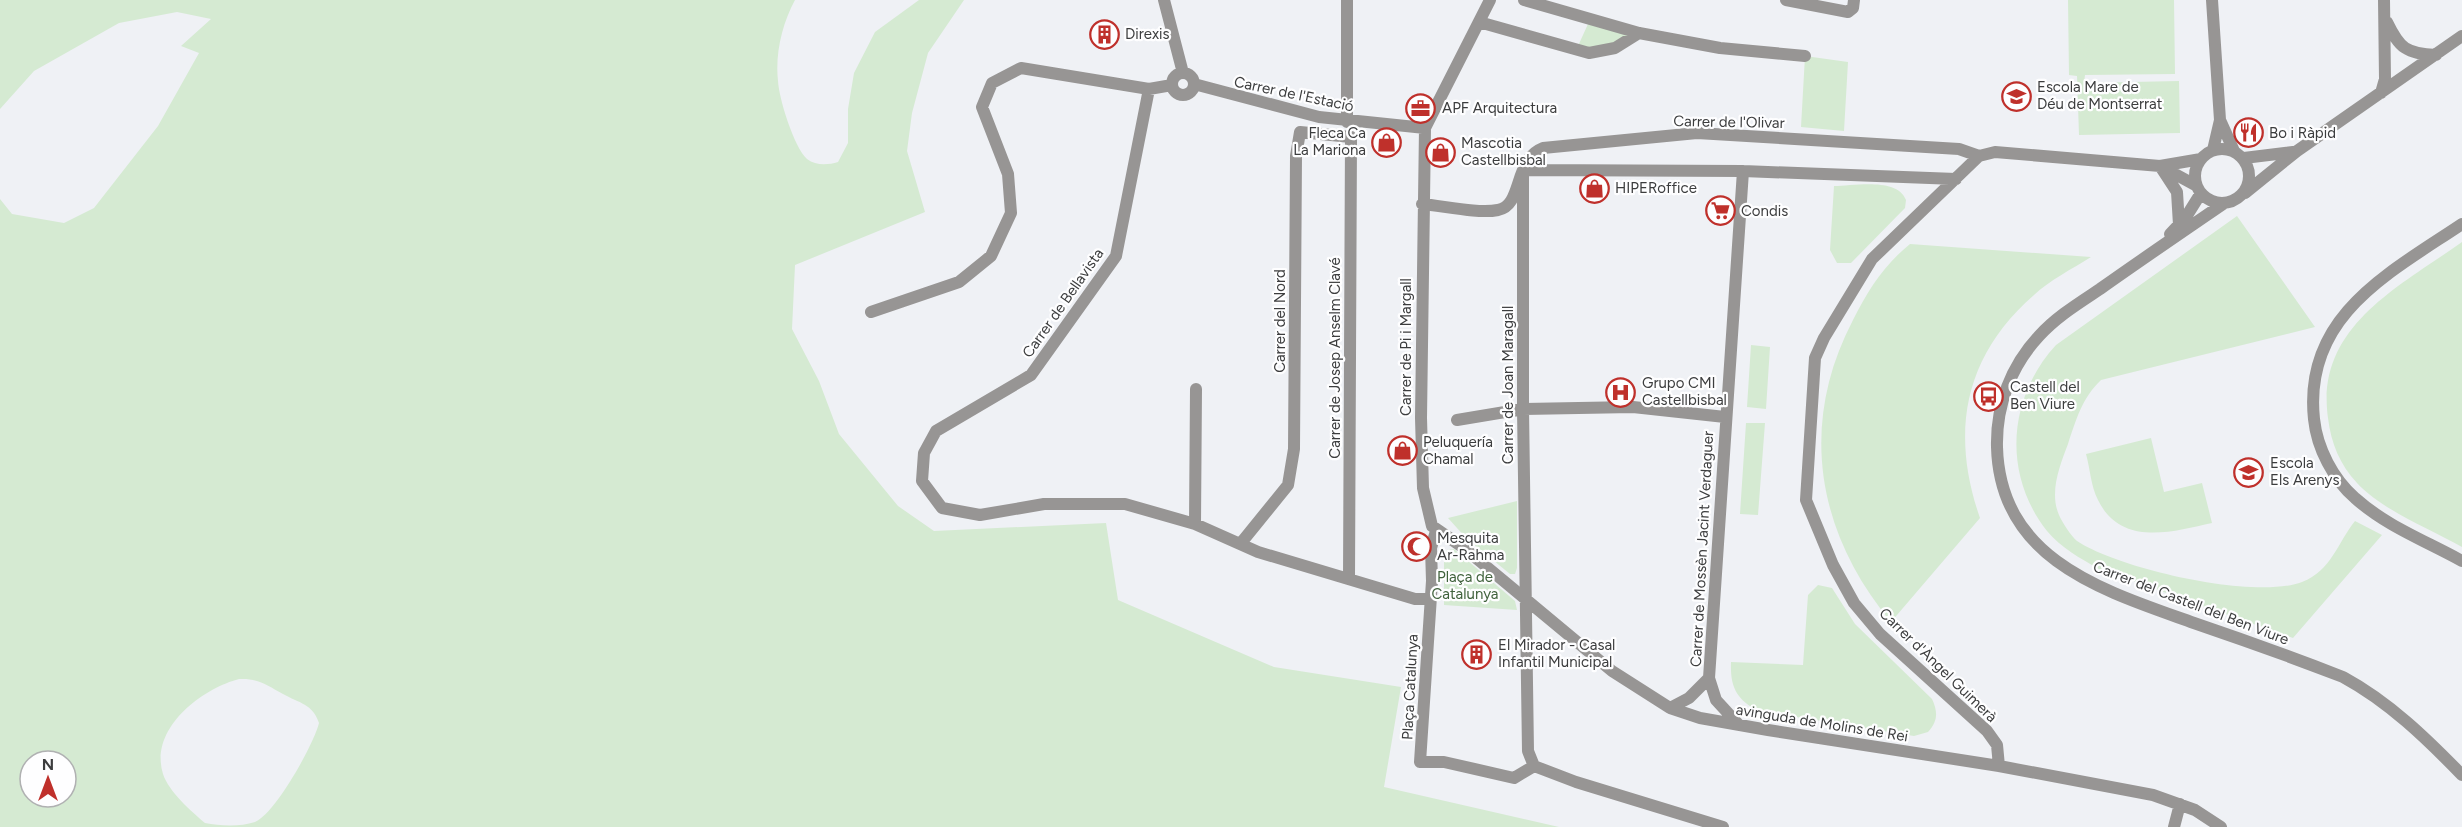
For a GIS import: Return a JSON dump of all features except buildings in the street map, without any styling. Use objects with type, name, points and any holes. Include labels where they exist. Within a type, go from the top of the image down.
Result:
[{"type":"street","points":[[1164,0],[1183,73]]},
{"type":"street","points":[[1347,0],[1347,122]]},
{"type":"street","points":[[1425,128],[1490,0]]},
{"type":"street","points":[[1524,0],[1640,33],[1720,48],[1805,56]]},
{"type":"street","points":[[1786,0],[1848,12],[1853,8],[1854,0]]},
{"type":"street","points":[[2212,0],[2220,120],[2213,150],[2201,159],[2196,169],[2199,190],[2210,201],[2223,204],[2235,201],[2297,151],[2462,36]]},
{"type":"street","points":[[2381,93],[2385,79],[2384,0]]},
{"type":"street","points":[[2386,21],[2398,43],[2414,53],[2436,55]]},
{"type":"street","points":[[1479,22],[1589,53],[1616,48],[1640,33]]},
{"type":"street","points":[[871,312],[959,282],[991,256],[1011,213],[1008,174],[982,107],[992,83],[1021,68],[1149,89],[1172,86]]},
{"type":"street","points":[[1183,73],[1191,76],[1194,84],[1193,90],[1184,95],[1177,93],[1172,86],[1175,77],[1183,73]]},
{"type":"street","name":"Carrer de l'Estació","points":[[1194,84],[1319,117],[1347,122],[1425,128]]},
{"type":"street","name":"Carrer de Bellavista","points":[[1149,89],[1116,256],[1031,375],[936,431],[924,453],[922,481],[942,508],[980,516],[1044,504],[1125,504],[1196,524],[1258,552],[1415,599],[1429,599]]},
{"type":"street","points":[[2220,120],[2249,169],[2250,182],[2245,193]]},
{"type":"street","name":"Carrer de Pi i Margall","points":[[1425,128],[1420,364],[1423,488],[1429,518],[1436,531]]},
{"type":"street","name":"Carrer del Nord","points":[[1242,543],[1288,485],[1294,449],[1296,156],[1300,132],[1351,137]]},
{"type":"street","name":"Carrer de l'Olivar","points":[[1422,204],[1497,210],[1505,208],[1511,202],[1531,153],[1543,148],[1686,133],[1946,148],[1959,149],[1979,156],[1995,152],[2160,166],[2201,159]]},
{"type":"street","name":"Carrer de Josep Anselm Clavé","points":[[1349,579],[1351,137]]},
{"type":"street","points":[[1523,170],[1960,174],[1958,159],[1946,148]]},
{"type":"street","points":[[2213,150],[2239,155],[2297,151]]},
{"type":"street","name":"Carrer d'Àngel Guimerà","points":[[1979,156],[1872,259],[1815,358],[1806,500],[1833,565],[1854,603],[1880,634],[1987,731],[1997,745],[1999,766]]},
{"type":"street","points":[[2160,166],[2177,192],[2179,225]]},
{"type":"street","name":"Carrer de l'Olivar","points":[[2160,166],[2199,190]]},
{"type":"street","name":"Carrer de Joan Maragall","points":[[1523,170],[1523,409],[1528,751],[1534,766]]},
{"type":"street","name":"Carrer de Mossèn Jacint Verdaguer","points":[[1739,725],[1716,700],[1709,678],[1743,171]]},
{"type":"street","name":"Carrer del Castell del Ben Viure","points":[[2152,252],[2179,225],[2199,190]]},
{"type":"street","name":"Carrer del Castell del Ben Viure","points":[[2223,204],[2052,322],[2025,353],[2016,368],[1999,416],[1997,449],[2002,485],[2020,525],[2034,543],[2056,562],[2101,588],[2343,677],[2387,704],[2462,775]]},
{"type":"street","points":[[2462,224],[2365,292],[2340,316],[2323,348],[2314,385],[2313,409],[2315,430],[2326,459],[2346,490],[2373,513],[2462,561]]},
{"type":"street","points":[[1196,389],[1196,524]]},
{"type":"street","points":[[1457,420],[1523,409],[1633,407],[1725,417]]},
{"type":"street","name":"avinguda de Molins de Rei","points":[[1436,531],[1464,548],[1612,671],[1670,708],[1700,718],[1739,725],[1999,766],[2144,793],[2180,804],[2222,827]]},
{"type":"street","name":"Plaça Catalunya","points":[[1436,531],[1431,548],[1432,581],[1429,599],[1420,762],[1444,762],[1514,778],[1534,766]]},
{"type":"street","name":"Carrer de Mossèn Jacint Verdaguer","points":[[1670,708],[1689,698],[1709,678]]},
{"type":"street","points":[[1534,766],[1576,782],[1723,827]]},
{"type":"street","points":[[2174,827],[2180,804]]},
{"type":"green space","points":[[0,0],[795,0],[786,19],[779,50],[777,71],[781,99],[792,134],[802,153],[814,163],[830,164],[838,162],[848,143],[848,109],[854,73],[875,32],[919,0],[964,0],[928,53],[912,113],[907,151],[925,212],[795,265],[792,329],[819,381],[839,434],[898,506],[934,531],[1106,523],[1118,600],[1274,667],[1401,687],[1384,787],[1559,827],[0,827],[0,199],[12,214],[64,223],[94,208],[158,126],[199,53],[181,46],[211,19],[177,12],[119,23],[34,71],[0,109]],"holes":[[[239,679],[252,680],[309,708],[319,723],[316,733],[283,793],[263,816],[255,822],[243,825],[205,823],[181,801],[166,781],[161,757],[164,742],[171,727],[182,713],[209,692]]]},
{"type":"green space","points":[[2068,0],[2174,0],[2175,74],[2085,75],[2084,83],[2179,81],[2180,133],[2079,135],[2077,76],[2069,75]]},
{"type":"green space","points":[[1588,24],[1633,35],[1607,47],[1593,49],[1578,46]]},
{"type":"green space","points":[[1805,56],[1848,62],[1844,131],[1801,127]]},
{"type":"green space","points":[[1885,185],[1901,193],[1906,200],[1905,208],[1851,263],[1837,263],[1830,250],[1834,186]]},
{"type":"green space","points":[[2237,216],[2315,327],[2101,380],[2084,402],[2074,426],[2057,479],[2056,506],[2062,521],[2075,539],[2097,552],[2123,562],[2188,579],[2253,587],[2281,587],[2312,577],[2327,563],[2355,521],[2382,535],[2293,638],[2099,569],[2078,557],[2052,537],[2032,509],[2017,461],[2020,412],[2028,388],[2040,366],[2056,345]]},
{"type":"green space","points":[[2462,242],[2462,547],[2379,502],[2351,476],[2337,453],[2331,436],[2327,386],[2335,358],[2348,334],[2366,313],[2388,293]]},
{"type":"green space","points":[[1910,244],[2091,257],[2034,295],[2010,319],[1992,343],[1978,370],[1965,426],[1966,455],[1971,486],[1980,518],[1891,622],[1866,588],[1846,552],[1832,515],[1824,477],[1821,438],[1825,399],[1836,359],[1853,320],[1877,279]]},
{"type":"green space","points":[[1751,345],[1770,347],[1766,409],[1747,407]]},
{"type":"green space","points":[[1746,423],[1765,423],[1758,515],[1740,514]]},
{"type":"green space","points":[[2151,438],[2164,492],[2202,483],[2212,523],[2181,530],[2149,533],[2120,525],[2108,515],[2096,495],[2086,454]]},
{"type":"green space","name":"Plaça de Catalunya","points":[[1517,501],[1517,568],[1515,574],[1510,574],[1466,538],[1448,518]]},
{"type":"green space","name":"Plaça de Catalunya","points":[[1454,549],[1515,601],[1517,610],[1444,605],[1444,553]]},
{"type":"green space","points":[[1818,585],[1832,588],[1855,624],[1932,699],[1936,716],[1928,732],[1914,736],[1759,711],[1740,697],[1733,685],[1731,662],[1803,665],[1808,595]]},
{"type":"place","name":"Direxis","points":[[1104,34]]},
{"type":"place","name":"Escola Mare de Déu de Montserrat","points":[[2016,96]]},
{"type":"place","name":"APF Arquitectura","points":[[1421,108]]},
{"type":"place","name":"Bo i Ràpid","points":[[2248,133]]},
{"type":"place","name":"Fleca Ca La Mariona","points":[[1387,142]]},
{"type":"place","name":"Mascotia Castellbisbal","points":[[1440,152]]},
{"type":"place","name":"HIPERoffice","points":[[1594,188]]},
{"type":"place","name":"Condis","points":[[1720,211]]},
{"type":"place","name":"Grupo CMI Castellbisbal","points":[[1621,392]]},
{"type":"place","name":"Castell del Ben Viure","points":[[1989,396]]},
{"type":"place","name":"Peluquería Chamal","points":[[1402,451]]},
{"type":"place","name":"Escola Els Arenys","points":[[2249,472]]},
{"type":"place","name":"Mesquita Ar-Rahma","points":[[1416,547]]},
{"type":"place","name":"El Mirador - Casal Infantil Municipal","points":[[1477,654]]}]
